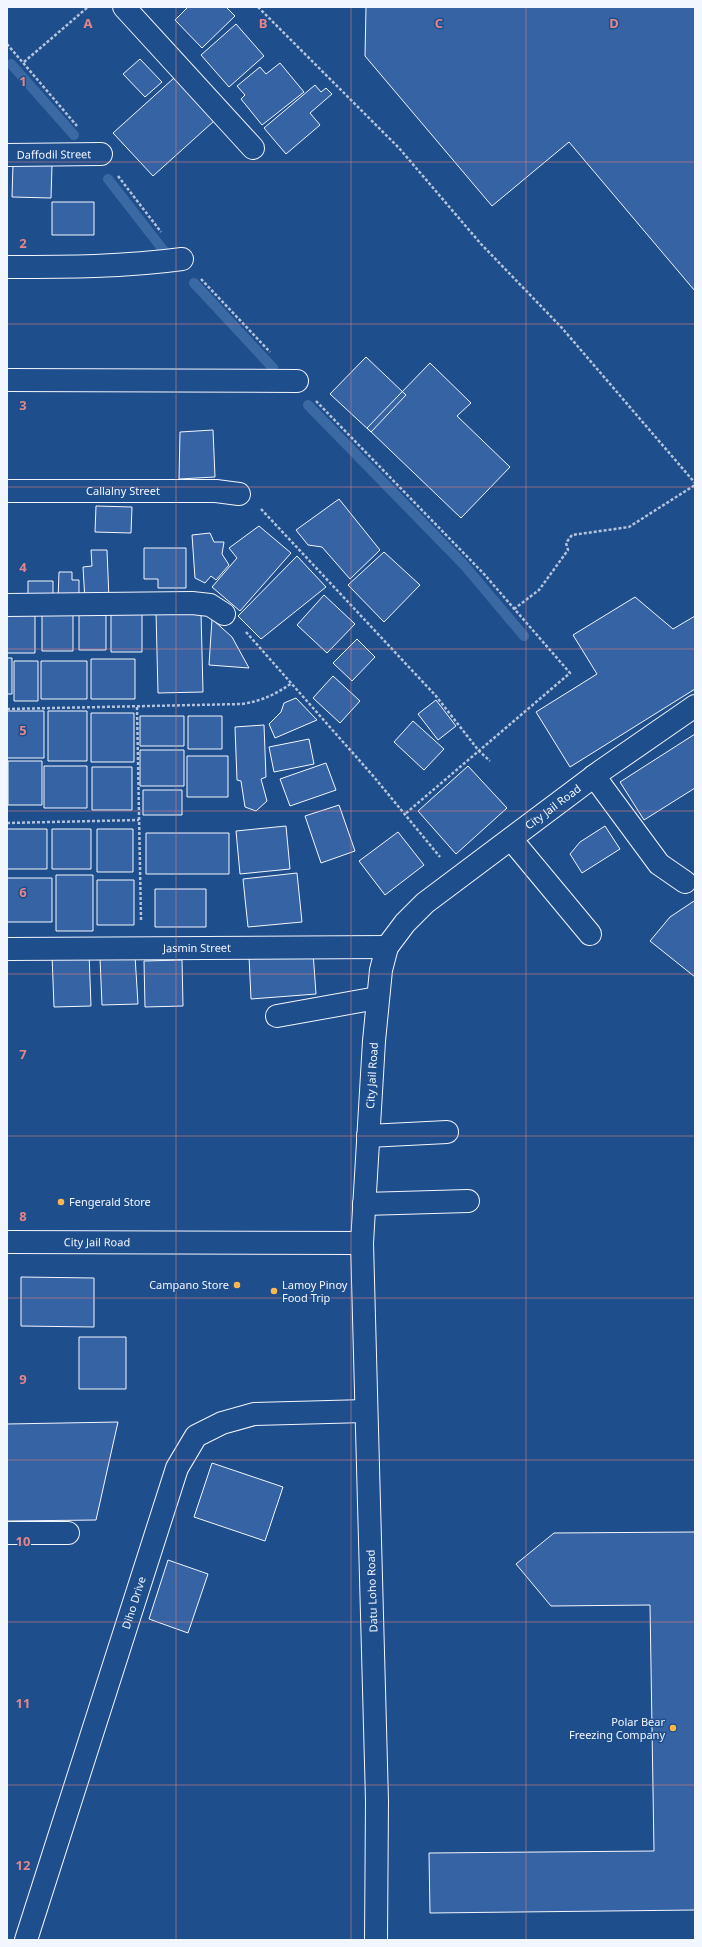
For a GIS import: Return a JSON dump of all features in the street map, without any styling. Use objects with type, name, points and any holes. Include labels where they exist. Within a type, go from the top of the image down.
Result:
[{"type":"street","points":[[124,7],[253,148]]},
{"type":"street","name":"Daffodil Street","points":[[7,155],[101,154]]},
{"type":"street","points":[[7,267],[151,264],[182,259]]},
{"type":"street","points":[[7,380],[297,381]]},
{"type":"street","name":"Callalny Street","points":[[7,491],[216,492],[240,494]]},
{"type":"street","points":[[7,605],[192,603],[210,606],[224,614]]},
{"type":"street","name":"City Jail Road","points":[[7,1242],[362,1243],[377,998],[381,970],[387,947],[405,923],[425,903],[594,776],[695,706]]},
{"type":"street","points":[[594,776],[659,864],[685,882]]},
{"type":"street","points":[[511,839],[590,934]]},
{"type":"street","name":"Jasmin Street","points":[[7,949],[387,947]]},
{"type":"street","points":[[277,1016],[377,998]]},
{"type":"street","points":[[368,1136],[447,1132]]},
{"type":"street","points":[[364,1204],[468,1201]]},
{"type":"street","name":"Datu Loho Road","points":[[362,1243],[377,1793],[376,1940]]},
{"type":"street","name":"Diho Drive","points":[[26,1940],[177,1468],[196,1436],[222,1423],[254,1414],[366,1411]]},
{"type":"street","points":[[7,1533],[68,1533]]},
{"type":"path","points":[[24,62],[88,7]]},
{"type":"path","points":[[258,7],[399,148],[481,244],[562,328],[695,484],[629,528],[572,535],[566,543],[568,550],[539,590],[514,609]]},
{"type":"path","points":[[240,494],[258,506],[431,690],[479,751],[490,761]]},
{"type":"path","points":[[224,614],[235,620],[292,684],[405,814],[457,878]]},
{"type":"path","points":[[405,814],[570,673]]},
{"type":"path","points":[[7,710],[242,704],[259,702],[272,697],[292,684]]},
{"type":"path","points":[[136,706],[142,948]]},
{"type":"path","points":[[7,823],[139,820]]},
{"type":"building","points":[[188,7],[226,7],[235,16],[202,48],[175,20]]},
{"type":"building","points":[[366,7],[695,7],[695,291],[569,142],[492,206],[365,56]]},
{"type":"building","points":[[236,24],[264,56],[229,87],[201,55]]},
{"type":"building","points":[[140,59],[162,82],[145,97],[123,74]]},
{"type":"building","points":[[280,63],[304,92],[262,125],[241,99],[245,95],[237,86],[260,67],[266,74]]},
{"type":"building","points":[[174,78],[214,121],[153,176],[113,133]]},
{"type":"building","points":[[315,85],[321,92],[326,88],[332,94],[310,113],[320,125],[286,154],[264,128]]},
{"type":"building","points":[[13,164],[52,165],[51,198],[12,197]]},
{"type":"building","points":[[52,202],[94,202],[94,235],[52,235]]},
{"type":"building","points":[[366,357],[406,395],[371,432],[330,394]]},
{"type":"building","points":[[430,363],[471,403],[457,416],[510,467],[461,518],[367,428]]},
{"type":"building","points":[[213,430],[215,477],[179,479],[180,432]]},
{"type":"building","points":[[339,499],[380,550],[350,579],[322,547],[308,545],[296,530]]},
{"type":"building","points":[[96,506],[132,507],[131,533],[95,532]]},
{"type":"building","points":[[259,526],[291,553],[240,611],[212,587],[237,558],[229,548]]},
{"type":"building","points":[[210,533],[214,542],[224,542],[222,554],[229,565],[216,580],[211,576],[205,583],[195,578],[192,535]]},
{"type":"building","points":[[144,548],[186,548],[186,588],[158,588],[158,579],[144,579]]},
{"type":"building","points":[[91,550],[107,550],[109,599],[85,601],[83,567],[92,566]]},
{"type":"building","points":[[384,552],[420,585],[384,622],[348,585]]},
{"type":"building","points":[[297,556],[326,587],[261,639],[238,616]]},
{"type":"building","points":[[59,572],[72,572],[72,580],[79,580],[79,601],[58,600]]},
{"type":"building","points":[[28,581],[53,581],[53,600],[28,600]]},
{"type":"building","points":[[324,595],[355,624],[327,653],[297,625]]},
{"type":"building","points":[[635,597],[673,629],[695,616],[695,689],[570,767],[536,712],[597,674],[573,635]]},
{"type":"building","points":[[111,609],[142,609],[142,652],[111,652]]},
{"type":"building","points":[[79,610],[106,610],[106,650],[79,650]]},
{"type":"building","points":[[7,611],[35,611],[35,653],[7,653]]},
{"type":"building","points":[[156,612],[201,613],[203,692],[158,693]]},
{"type":"building","points":[[42,613],[73,613],[73,651],[42,651]]},
{"type":"building","points":[[212,619],[232,637],[249,668],[209,665]]},
{"type":"building","points":[[357,639],[375,657],[352,681],[333,663]]},
{"type":"building","points":[[7,658],[12,658],[12,694],[7,694]]},
{"type":"building","points":[[91,659],[135,659],[135,699],[91,699]]},
{"type":"building","points":[[14,661],[38,661],[38,701],[14,701]]},
{"type":"building","points":[[41,661],[87,661],[87,699],[41,699]]},
{"type":"building","points":[[333,676],[360,701],[340,723],[313,698]]},
{"type":"building","points":[[296,698],[317,720],[275,738],[269,724],[281,712],[284,703]]},
{"type":"building","points":[[436,700],[456,726],[438,740],[418,714]]},
{"type":"building","points":[[7,711],[44,711],[44,758],[7,758]]},
{"type":"building","points":[[48,711],[87,711],[87,761],[48,761]]},
{"type":"building","points":[[91,713],[134,713],[134,762],[91,762]]},
{"type":"building","points":[[140,716],[184,716],[184,746],[140,746]]},
{"type":"building","points":[[188,716],[222,716],[222,749],[188,749]]},
{"type":"building","points":[[413,721],[444,749],[424,770],[394,742]]},
{"type":"building","points":[[264,725],[266,777],[261,779],[267,801],[256,811],[245,807],[241,781],[237,780],[235,727]]},
{"type":"building","points":[[695,734],[695,788],[644,820],[620,782]]},
{"type":"building","points":[[309,739],[314,764],[274,772],[269,747]]},
{"type":"building","points":[[140,750],[184,750],[184,786],[140,786]]},
{"type":"building","points":[[187,756],[228,756],[228,797],[187,797]]},
{"type":"building","points":[[8,761],[42,761],[42,805],[8,805]]},
{"type":"building","points":[[326,763],[336,790],[290,806],[280,779]]},
{"type":"building","points":[[44,766],[87,766],[87,808],[44,808]]},
{"type":"building","points":[[468,766],[507,808],[456,854],[418,811]]},
{"type":"building","points":[[92,767],[132,767],[132,810],[92,810]]},
{"type":"building","points":[[143,790],[182,790],[182,815],[143,815]]},
{"type":"building","points":[[339,805],[355,851],[321,863],[305,816]]},
{"type":"building","points":[[286,826],[290,869],[240,874],[236,831]]},
{"type":"building","points":[[605,826],[620,849],[582,873],[570,854],[580,842]]},
{"type":"building","points":[[7,829],[47,829],[47,869],[7,869]]},
{"type":"building","points":[[52,829],[91,829],[91,869],[52,869]]},
{"type":"building","points":[[97,829],[133,829],[133,872],[97,872]]},
{"type":"building","points":[[398,832],[424,865],[385,895],[359,861]]},
{"type":"building","points":[[146,833],[229,833],[229,874],[146,874]]},
{"type":"building","points":[[297,873],[302,922],[248,927],[243,879]]},
{"type":"building","points":[[56,875],[93,875],[93,931],[56,931]]},
{"type":"building","points":[[7,878],[52,878],[52,922],[7,922]]},
{"type":"building","points":[[97,880],[134,880],[134,925],[97,925]]},
{"type":"building","points":[[155,889],[206,889],[206,927],[155,927]]},
{"type":"building","points":[[694,901],[695,977],[650,941],[670,917]]},
{"type":"building","points":[[313,952],[316,994],[251,999],[249,956]]},
{"type":"building","points":[[89,953],[91,1006],[54,1007],[52,955]]},
{"type":"building","points":[[135,956],[138,1004],[102,1005],[100,958]]},
{"type":"building","points":[[182,960],[183,1006],[145,1007],[144,961]]},
{"type":"building","points":[[21,1277],[94,1278],[94,1327],[21,1326]]},
{"type":"building","points":[[79,1337],[126,1337],[126,1389],[79,1389]]},
{"type":"building","points":[[118,1422],[96,1520],[7,1521],[7,1424]]},
{"type":"building","points":[[212,1463],[283,1487],[265,1541],[194,1517]]},
{"type":"building","name":"Polar Bear Freezing Company","points":[[695,1532],[695,1910],[430,1913],[429,1853],[654,1851],[650,1605],[551,1606],[516,1564],[554,1533]]},
{"type":"building","points":[[168,1560],[208,1574],[188,1633],[149,1619]]},
{"type":"waterway","points":[[11,64],[74,135]]},
{"type":"waterway","points":[[108,179],[164,251]]},
{"type":"waterway","points":[[194,283],[273,368]]},
{"type":"waterway","points":[[308,405],[465,566],[524,636]]},
{"type":"place","name":"Fengerald Store","points":[[61,1202]]},
{"type":"place","name":"Campano Store","points":[[237,1285]]},
{"type":"place","name":"Lamoy Pinoy Food Trip","points":[[274,1291]]},
{"type":"place","name":"Polar Bear Freezing Company","points":[[673,1728]]}]
